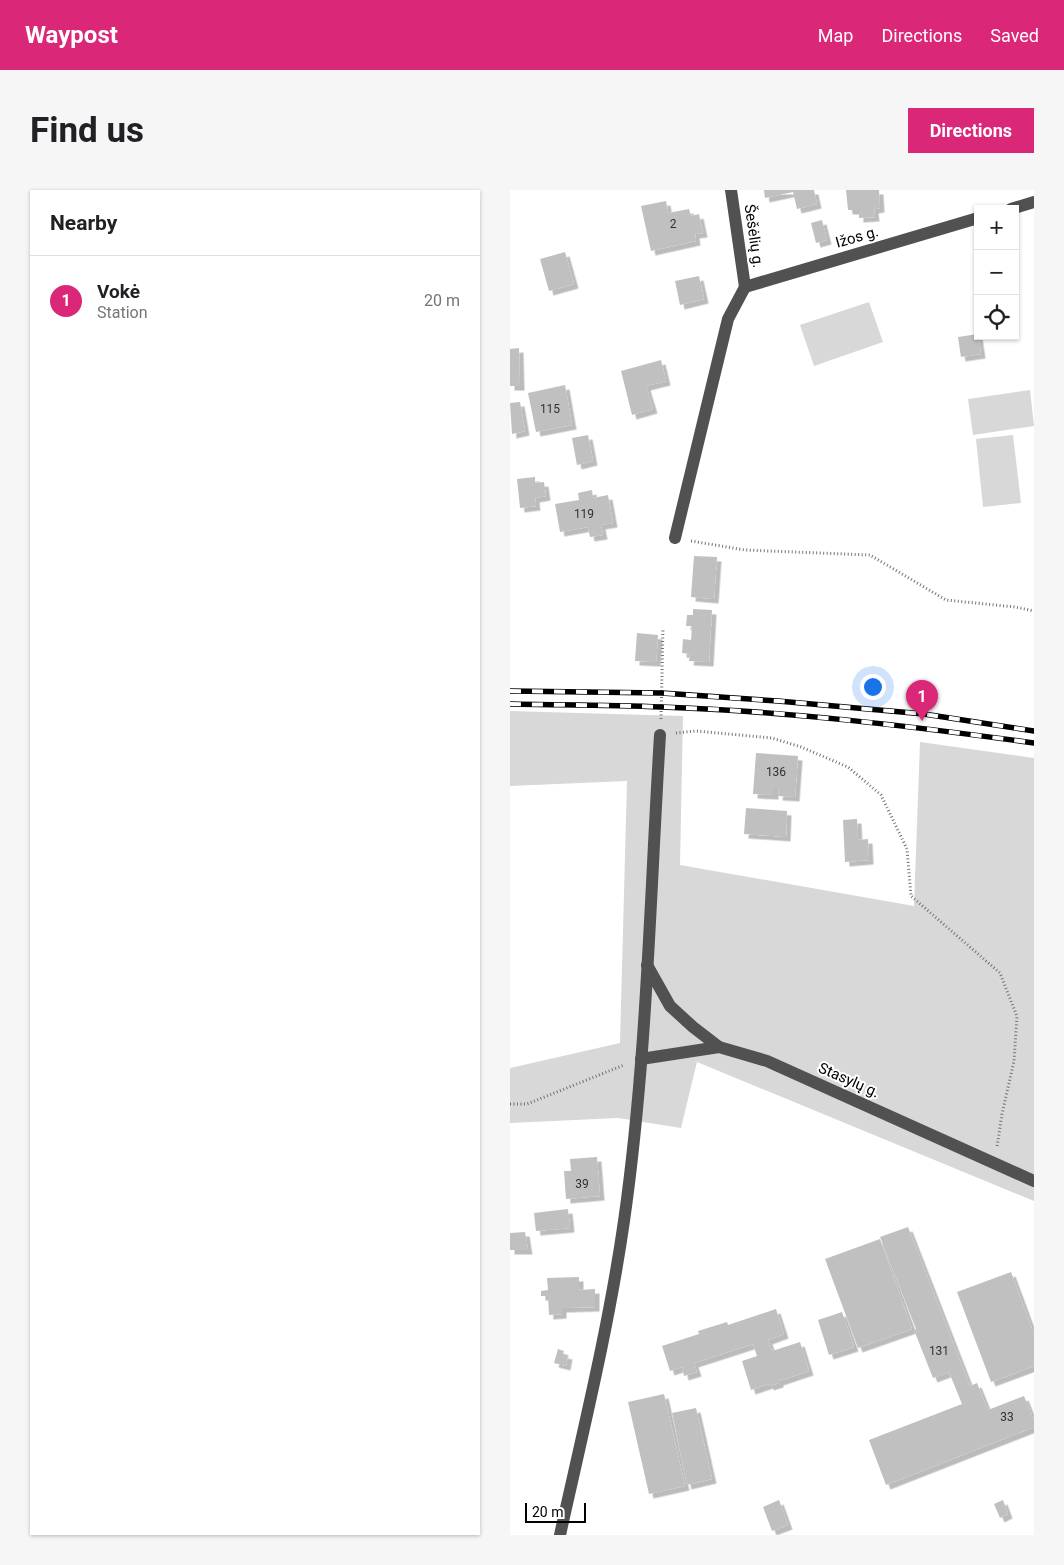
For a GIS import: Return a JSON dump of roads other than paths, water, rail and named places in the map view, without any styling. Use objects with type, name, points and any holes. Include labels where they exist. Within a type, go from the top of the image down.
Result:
[{"type":"street","name":"Šešėlių g.","points":[[731,190],[745,287]]},
{"type":"street","points":[[1019,207],[1034,202]]},
{"type":"street","name":"Ižos g.","points":[[745,287],[974,219]]},
{"type":"street","points":[[676,538],[728,319],[745,287]]},
{"type":"street","points":[[560,1535],[609,1313],[624,1220],[641,1059],[660,734]]},
{"type":"street","points":[[647,965],[670,1006],[719,1047]]},
{"type":"street","name":"Stasylų g.","points":[[641,1059],[719,1047],[767,1061],[1034,1181]]},
{"type":"railway","points":[[510,691],[662,693],[778,701],[924,714],[1034,731]]},
{"type":"railway","points":[[510,704],[642,706],[755,712],[894,725],[1034,743]]},
{"type":"place","name":"Vokė","points":[[922,721]]}]
